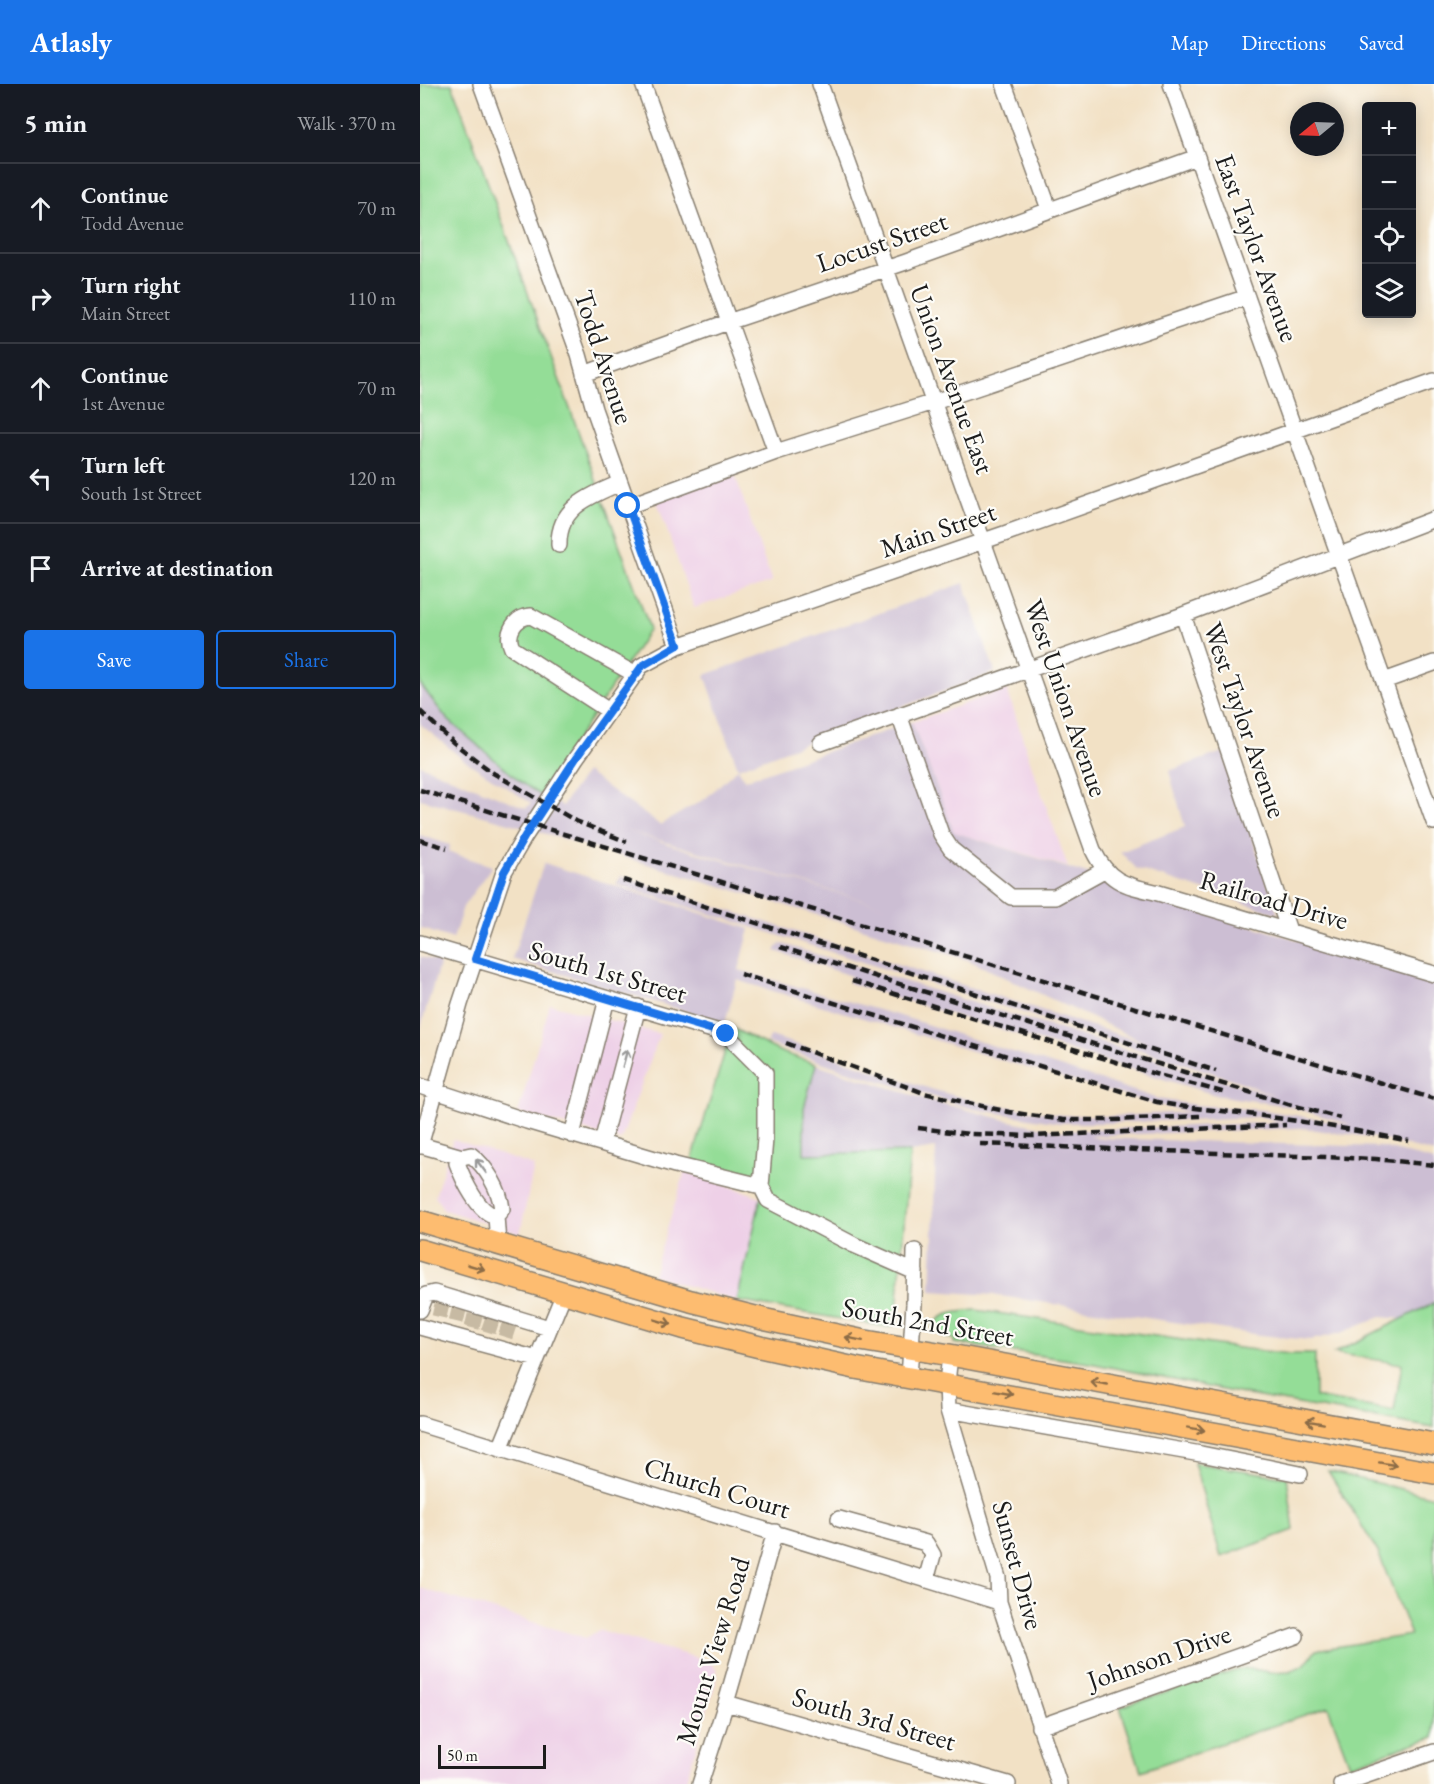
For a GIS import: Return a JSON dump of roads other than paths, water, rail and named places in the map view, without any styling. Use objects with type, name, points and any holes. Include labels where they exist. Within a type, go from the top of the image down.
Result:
[{"type":"highway","name":"South 2nd Street","points":[[420,1221],[691,1301],[860,1340],[1434,1444]]},
{"type":"highway","name":"South 2nd Street","points":[[420,1251],[683,1328],[760,1347],[909,1377],[1434,1473]]},
{"type":"street","name":"Todd Avenue","points":[[481,84],[678,645]]},
{"type":"street","points":[[643,84],[776,452]]},
{"type":"street","name":"Union Avenue East","points":[[820,84],[984,540]]},
{"type":"street","points":[[1004,84],[1049,209]]},
{"type":"street","name":"East Taylor Avenue","points":[[1171,84],[1295,430]]},
{"type":"street","name":"Locust Street","points":[[584,374],[1197,157]]},
{"type":"street","points":[[628,506],[776,452],[934,402],[1247,297]]},
{"type":"street","name":"Main Street","points":[[420,1145],[424,1112],[436,1090],[504,872],[576,758],[642,666],[678,645],[1434,381]]},
{"type":"street","points":[[1295,430],[1434,822]]},
{"type":"street","points":[[559,545],[561,525],[565,517],[576,506],[620,483]]},
{"type":"street","name":"West Taylor Avenue","points":[[1289,931],[1183,615],[1434,519]]},
{"type":"street","name":"West Union Avenue","points":[[984,540],[1093,850],[1104,870]]},
{"type":"street","points":[[821,743],[1183,615]]},
{"type":"street","points":[[609,711],[512,648],[509,636],[514,624],[525,616],[531,616],[636,675]]},
{"type":"street","points":[[1384,681],[1434,663]]},
{"type":"street","points":[[899,715],[941,834],[951,849],[1011,897],[1055,897],[1104,870]]},
{"type":"street","name":"Railroad Drive","points":[[1104,870],[1128,886],[1434,974]]},
{"type":"street","name":"South 1st Street","points":[[420,943],[726,1034],[765,1073],[765,1138],[761,1186]]},
{"type":"street","points":[[572,1135],[607,999]]},
{"type":"street","points":[[602,1142],[638,1007]]},
{"type":"street","points":[[420,1086],[572,1135],[675,1165],[761,1186],[768,1200],[854,1245],[915,1272]]},
{"type":"street","points":[[420,1145],[462,1157],[471,1155],[480,1161],[501,1197],[502,1209],[496,1215],[488,1215],[482,1209],[461,1173],[458,1163],[462,1157]]},
{"type":"street","points":[[496,1215],[498,1244]]},
{"type":"street","points":[[909,1377],[915,1251]]},
{"type":"street","points":[[420,1310],[426,1295],[434,1293],[436,1315]]},
{"type":"street","points":[[500,1449],[564,1293]]},
{"type":"street","points":[[436,1315],[457,1318],[506,1332],[549,1329]]},
{"type":"street","points":[[436,1315],[457,1318],[506,1332],[537,1359]]},
{"type":"street","name":"Sunset Drive","points":[[950,1355],[947,1383],[948,1410],[998,1578],[999,1602],[1059,1784]]},
{"type":"street","points":[[948,1410],[1202,1454],[1300,1474]]},
{"type":"street","name":"Church Court","points":[[420,1424],[999,1602]]},
{"type":"street","points":[[839,1519],[926,1543],[933,1555],[926,1580]]},
{"type":"street","name":"Mount View Road","points":[[700,1784],[726,1703],[775,1532]]},
{"type":"street","name":"Johnson Drive","points":[[1039,1727],[1296,1636]]},
{"type":"street","name":"South 3rd Street","points":[[726,1703],[1008,1784]]},
{"type":"street","points":[[1341,1784],[1434,1752]]},
{"type":"tunnel","points":[[439,1317],[442,1304]]},
{"type":"tunnel","points":[[456,1322],[459,1310]]},
{"type":"tunnel","points":[[472,1328],[475,1315]]},
{"type":"tunnel","points":[[488,1332],[492,1320]]},
{"type":"tunnel","points":[[505,1337],[509,1325]]},
{"type":"railway","points":[[420,711],[454,743],[493,773],[576,821],[627,842]]},
{"type":"railway","points":[[420,790],[1434,1099]]},
{"type":"railway","points":[[420,840],[447,848]]},
{"type":"railway","points":[[623,880],[1216,1071]]},
{"type":"railway","points":[[780,947],[1340,1118]]},
{"type":"railway","points":[[740,974],[1157,1102],[1300,1121],[1409,1141]]},
{"type":"railway","points":[[852,981],[1155,1074],[1226,1093]]},
{"type":"railway","points":[[786,1043],[924,1093],[1009,1112],[1064,1120],[1200,1116]]},
{"type":"railway","points":[[918,1128],[969,1134],[1032,1136],[1286,1125]]},
{"type":"railway","points":[[980,1144],[1376,1159],[1434,1165]]}]
